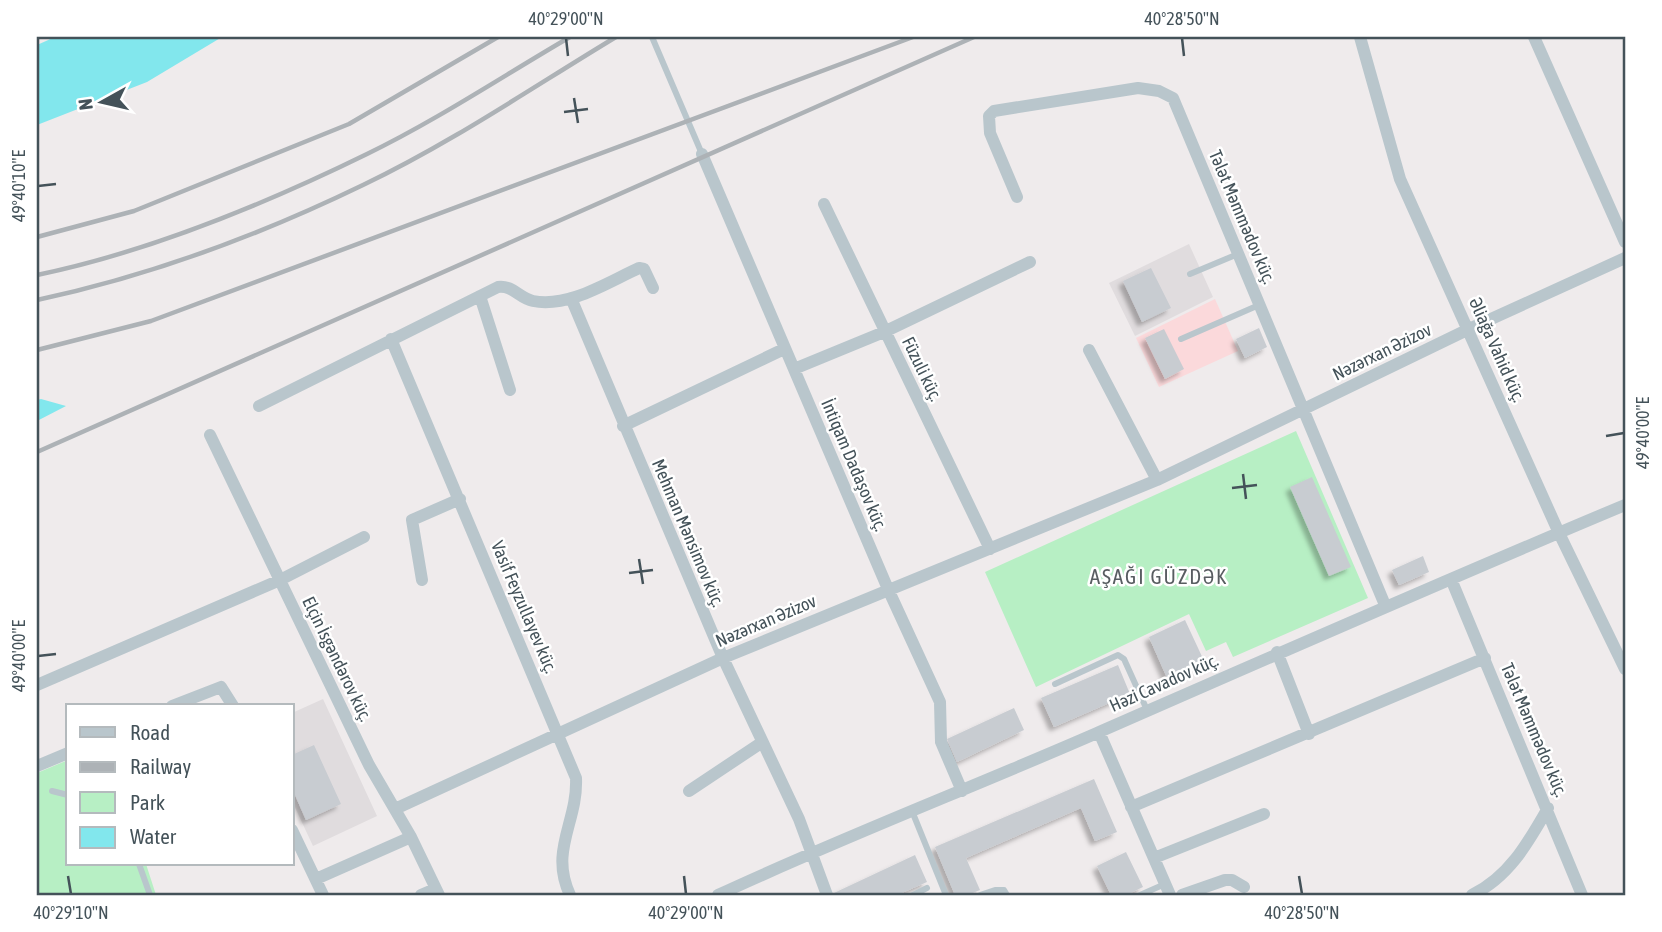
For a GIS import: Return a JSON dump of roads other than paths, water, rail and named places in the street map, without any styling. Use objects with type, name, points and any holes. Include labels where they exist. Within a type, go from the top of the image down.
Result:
[{"type":"street","name":"Əliağa Vahid küç.","points":[[1360,37],[1400,179],[1559,533],[1625,669]]},
{"type":"street","points":[[1534,37],[1625,242]]},
{"type":"street","name":"Tələt Məmmədov küç.","points":[[1017,197],[990,133],[989,116],[995,111],[1138,88],[1159,91],[1173,98],[1385,605]]},
{"type":"street","name":"İntiqam Dadaşov küç.","points":[[702,155],[888,589],[940,702],[941,742],[962,791]]},
{"type":"street","name":"Füzuli küç.","points":[[824,204],[990,548]]},
{"type":"street","name":"Nəzərxan Əzizov","points":[[395,808],[723,658],[1157,481],[1469,329],[1625,258]]},
{"type":"street","points":[[794,369],[884,332],[1030,262]]},
{"type":"street","points":[[259,406],[391,339],[505,286],[536,302],[571,298],[639,268],[643,270],[653,288]]},
{"type":"street","points":[[480,296],[510,390]]},
{"type":"street","name":"Mehman Mənsimov küç.","points":[[571,298],[723,658],[799,819],[827,895]]},
{"type":"street","name":"Vasif Feyzullayev küç.","points":[[391,339],[576,778],[577,797],[563,844],[561,862],[563,880],[570,895]]},
{"type":"street","points":[[623,426],[784,349]]},
{"type":"street","points":[[1089,350],[1157,481]]},
{"type":"street","name":"Elçin İsgəndərov küç.","points":[[211,435],[377,781],[411,837],[437,892]]},
{"type":"street","points":[[422,580],[412,520],[460,499]]},
{"type":"street","name":"Həzi Cavadov küç.","points":[[718,895],[810,852],[962,791],[1385,605],[1625,505]]},
{"type":"street","points":[[37,685],[280,580],[364,537]]},
{"type":"street","name":"Tələt Məmmədov küç.","points":[[1451,579],[1582,895]]},
{"type":"street","points":[[1277,652],[1309,734]]},
{"type":"street","points":[[1131,807],[1485,658]]},
{"type":"street","points":[[177,704],[221,687],[232,704]]},
{"type":"street","points":[[1099,732],[1167,890]]},
{"type":"street","points":[[689,791],[761,743]]},
{"type":"street","points":[[37,766],[66,754]]},
{"type":"street","points":[[1472,895],[1493,884],[1525,849],[1548,808]]},
{"type":"street","points":[[1154,858],[1264,814]]},
{"type":"street","points":[[294,834],[323,895]]},
{"type":"street","points":[[316,878],[411,837]]},
{"type":"street","points":[[1182,895],[1225,880],[1244,887]]},
{"type":"street","points":[[421,895],[437,892]]},
{"type":"lane","points":[[652,37],[702,155]]},
{"type":"lane","points":[[1190,274],[1238,254]]},
{"type":"lane","points":[[1181,339],[1260,304]]},
{"type":"lane","points":[[1055,684],[1118,655],[1124,659],[1147,710]]},
{"type":"lane","points":[[52,791],[66,794]]},
{"type":"lane","points":[[912,811],[946,895]]},
{"type":"lane","points":[[140,866],[150,895]]},
{"type":"lane","points":[[913,895],[927,888]]},
{"type":"lane","points":[[980,895],[1004,890],[1007,895]]},
{"type":"lane","points":[[1140,895],[1167,890]]},
{"type":"water","points":[[55,37],[222,37],[147,82],[37,125],[37,45]]},
{"type":"water","points":[[37,400],[66,406],[37,421]]},
{"type":"railway","points":[[37,237],[134,211],[349,124],[498,37]]},
{"type":"railway","points":[[37,275],[163,240],[288,191],[419,127],[570,37]]},
{"type":"railway","points":[[37,300],[162,266],[244,237],[324,203],[428,151],[616,37]]},
{"type":"railway","points":[[37,350],[151,321],[913,37]]},
{"type":"railway","points":[[37,452],[974,37]]},
{"type":"district","name":"AŞAĞI GÜZDƏK","points":[[1159,577]]}]
